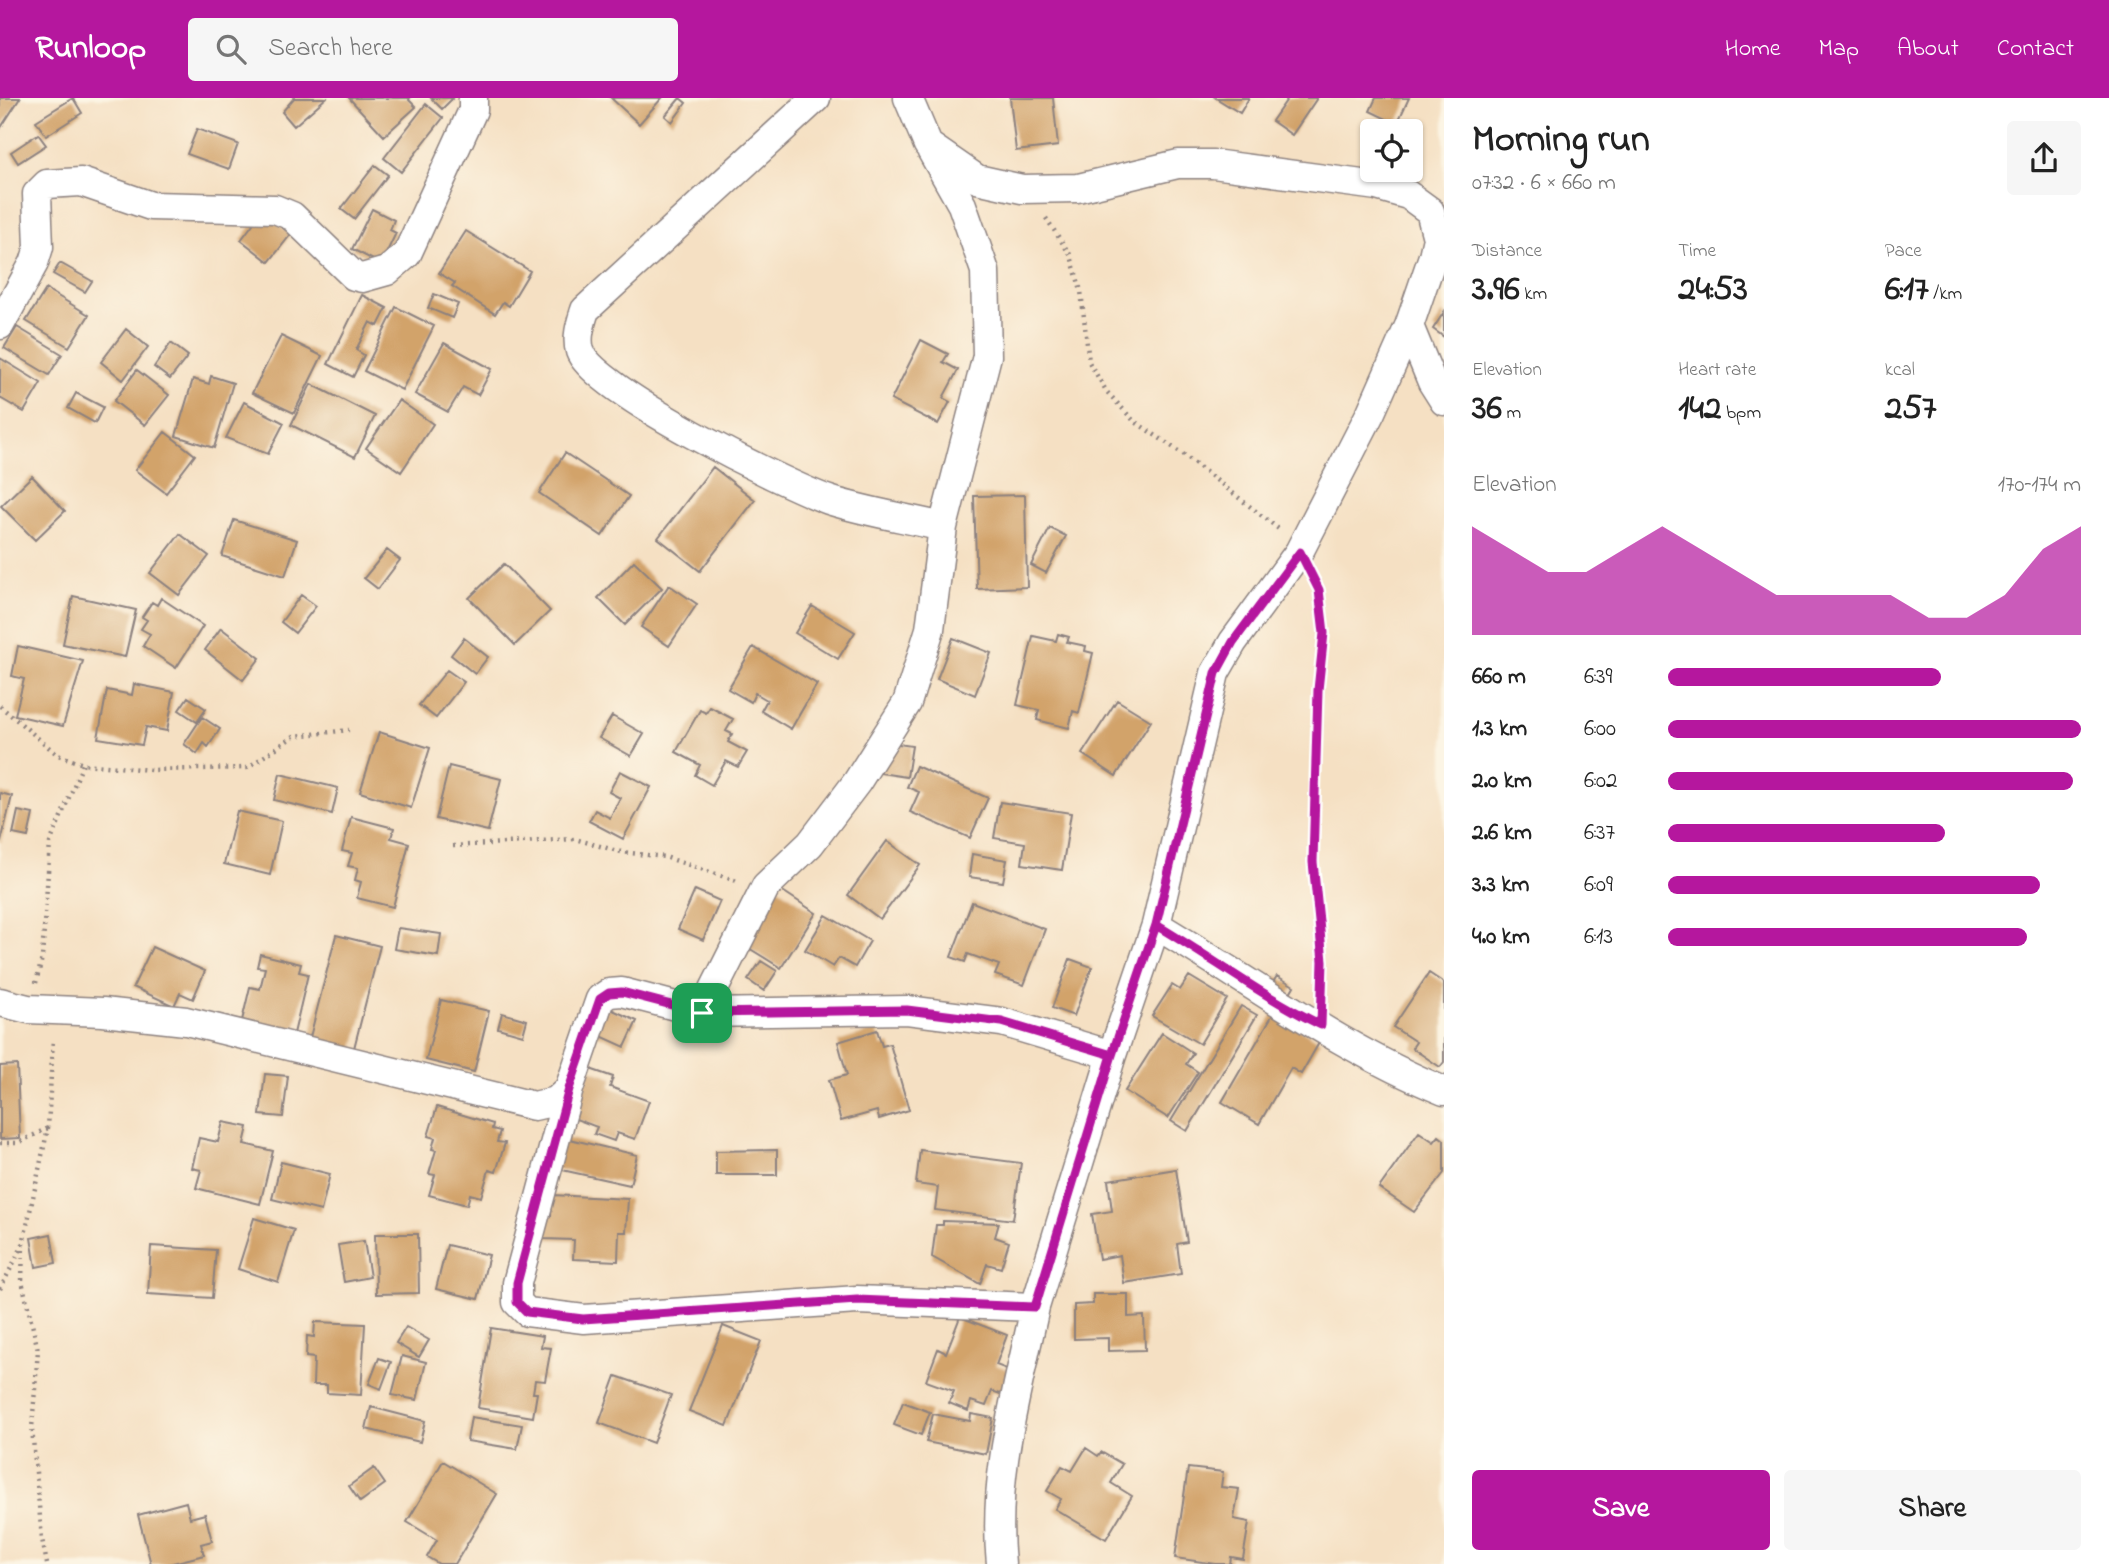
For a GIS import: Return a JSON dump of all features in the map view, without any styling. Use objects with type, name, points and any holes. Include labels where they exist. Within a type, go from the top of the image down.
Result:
[{"type":"street","points":[[0,325],[34,264],[38,247],[37,194],[47,184],[62,181],[81,182],[159,207],[275,209],[292,216],[354,276],[362,278],[387,271],[407,254],[428,212],[473,110],[473,98]]},
{"type":"street","points":[[816,98],[585,310],[578,330],[580,353],[600,376],[636,402],[739,457],[829,500],[943,527]]},
{"type":"street","points":[[702,1013],[766,886],[810,844],[857,782],[907,704],[930,629],[943,527],[987,356],[985,271],[962,205],[928,145],[908,98]]},
{"type":"street","points":[[928,145],[977,179],[1022,189],[1078,188],[1178,164],[1213,164],[1377,186],[1408,195],[1437,214],[1437,237],[1409,326],[1371,412],[1300,552],[1233,642],[1216,673],[1156,925],[1112,1055],[1035,1307],[1002,1460],[998,1531],[1001,1564]]},
{"type":"street","points":[[1409,326],[1432,383],[1444,401]]},
{"type":"street","points":[[1156,925],[1213,958],[1274,1001],[1321,1025],[1401,1073],[1444,1091]]},
{"type":"street","points":[[1035,1307],[857,1300],[616,1319],[553,1318],[527,1312],[517,1302],[517,1283],[569,1089],[600,999],[609,993],[622,992],[702,1013],[907,1010],[1002,1022],[1112,1055]]},
{"type":"street","points":[[0,1002],[38,1009],[186,1021],[534,1107],[556,1101],[569,1089]]},
{"type":"path","points":[[1022,189],[1054,228],[1071,256],[1081,291],[1088,362],[1107,392],[1134,421],[1276,525],[1300,552],[1319,590],[1324,633],[1318,690],[1313,862],[1323,961],[1321,1025]]},
{"type":"path","points":[[0,706],[47,748],[83,764],[151,770],[247,768],[294,736],[349,730]]},
{"type":"path","points":[[47,1564],[32,1428],[38,1350],[22,1281],[23,1244],[48,1128],[54,1035],[38,1009],[50,843],[83,764]]},
{"type":"path","points":[[453,846],[575,839],[621,852],[665,857],[734,880],[766,886]]},
{"type":"path","points":[[0,1143],[18,1143],[48,1128]]},
{"type":"path","points":[[0,1289],[23,1244]]},
{"type":"building","points":[[0,98],[20,98],[0,129]]},
{"type":"building","points":[[73,98],[82,113],[46,136],[36,121]]},
{"type":"building","points":[[294,98],[326,98],[294,126],[282,112]]},
{"type":"building","points":[[349,98],[410,98],[416,107],[384,136]]},
{"type":"building","points":[[431,98],[453,98],[442,109]]},
{"type":"building","points":[[611,98],[662,98],[639,124]]},
{"type":"building","points":[[680,98],[686,103],[672,122],[665,116]]},
{"type":"building","points":[[1010,98],[1053,98],[1058,146],[1016,151]]},
{"type":"building","points":[[1216,98],[1249,98],[1240,113]]},
{"type":"building","points":[[1288,98],[1317,98],[1292,135],[1272,121]]},
{"type":"building","points":[[1376,98],[1409,98],[1399,119],[1387,119],[1370,111]]},
{"type":"building","points":[[426,104],[443,118],[401,172],[384,158]]},
{"type":"building","points":[[197,129],[238,144],[229,169],[187,154]]},
{"type":"building","points":[[38,134],[46,145],[18,163],[11,152]]},
{"type":"building","points":[[375,165],[388,175],[354,219],[341,209]]},
{"type":"building","points":[[372,209],[394,220],[390,230],[396,233],[381,264],[352,249]]},
{"type":"building","points":[[262,212],[291,234],[269,262],[241,240]]},
{"type":"building","points":[[466,231],[530,271],[509,306],[503,302],[495,314],[452,286],[455,283],[439,273]]},
{"type":"building","points":[[60,263],[92,281],[85,292],[53,274]]},
{"type":"building","points":[[46,289],[89,315],[69,347],[26,321]]},
{"type":"building","points":[[434,294],[458,304],[452,318],[428,308]]},
{"type":"building","points":[[362,295],[387,308],[378,326],[370,322],[356,350],[364,355],[353,377],[328,364]]},
{"type":"building","points":[[396,307],[434,326],[402,390],[364,371]]},
{"type":"building","points":[[1444,312],[1444,337],[1433,329]]},
{"type":"building","points":[[17,327],[62,354],[49,375],[4,348]]},
{"type":"building","points":[[126,329],[148,347],[123,380],[101,362]]},
{"type":"building","points":[[281,336],[322,356],[294,413],[252,393]]},
{"type":"building","points":[[921,340],[948,354],[943,362],[958,370],[943,398],[950,402],[938,424],[891,400]]},
{"type":"building","points":[[171,343],[188,356],[170,379],[154,367]]},
{"type":"building","points":[[444,343],[492,369],[478,395],[463,387],[448,412],[415,394]]},
{"type":"building","points":[[0,358],[41,383],[24,412],[0,398]]},
{"type":"building","points":[[137,370],[169,395],[145,425],[114,401]]},
{"type":"building","points":[[211,376],[233,383],[214,448],[176,436],[193,379],[209,384]]},
{"type":"building","points":[[311,384],[375,416],[355,457],[291,425]]},
{"type":"building","points":[[76,393],[103,407],[95,423],[68,408]]},
{"type":"building","points":[[399,400],[433,424],[401,472],[366,448]]},
{"type":"building","points":[[244,402],[284,423],[268,454],[226,438]]},
{"type":"building","points":[[165,432],[195,455],[166,493],[135,470]]},
{"type":"building","points":[[565,453],[629,496],[602,536],[539,493]]},
{"type":"building","points":[[713,467],[755,500],[700,571],[658,538]]},
{"type":"building","points":[[32,476],[65,511],[35,540],[1,506]]},
{"type":"building","points":[[1025,495],[1027,587],[977,589],[974,496]]},
{"type":"building","points":[[234,520],[297,540],[285,576],[222,556]]},
{"type":"building","points":[[1050,528],[1066,536],[1046,573],[1031,565]]},
{"type":"building","points":[[180,534],[209,556],[179,595],[150,573]]},
{"type":"building","points":[[387,550],[400,560],[378,589],[364,578]]},
{"type":"building","points":[[634,561],[662,588],[625,625],[598,598]]},
{"type":"building","points":[[504,564],[550,611],[515,645],[469,598]]},
{"type":"building","points":[[669,585],[697,604],[669,646],[641,627]]},
{"type":"building","points":[[301,595],[316,606],[295,633],[281,622]]},
{"type":"building","points":[[73,596],[136,610],[125,657],[63,644]]},
{"type":"building","points":[[161,598],[203,626],[176,668],[143,646],[150,634],[141,629],[147,620],[142,617],[152,602],[157,605]]},
{"type":"building","points":[[812,606],[855,632],[838,659],[795,633]]},
{"type":"building","points":[[221,628],[260,658],[243,680],[205,650]]},
{"type":"building","points":[[1058,634],[1069,637],[1067,642],[1086,646],[1085,651],[1093,653],[1079,713],[1073,711],[1069,728],[1037,720],[1039,710],[1017,705],[1033,636],[1056,641]]},
{"type":"building","points":[[464,638],[488,657],[475,674],[451,655]]},
{"type":"building","points":[[953,638],[991,653],[975,695],[937,679]]},
{"type":"building","points":[[18,646],[83,661],[63,726],[15,715],[24,679],[12,676]]},
{"type":"building","points":[[753,647],[817,684],[791,729],[761,711],[767,700],[755,693],[751,702],[728,689]]},
{"type":"building","points":[[447,670],[464,682],[436,718],[419,705]]},
{"type":"building","points":[[134,684],[174,692],[167,731],[146,727],[142,745],[98,738],[107,690],[132,695]]},
{"type":"building","points":[[188,697],[206,709],[197,722],[179,710]]},
{"type":"building","points":[[1117,700],[1151,721],[1116,776],[1082,754]]},
{"type":"building","points":[[710,707],[733,719],[726,731],[732,734],[728,742],[747,752],[738,767],[726,761],[712,785],[695,775],[700,765],[676,752],[700,710],[706,713]]},
{"type":"building","points":[[612,716],[644,734],[631,756],[599,738]]},
{"type":"building","points":[[202,717],[220,729],[208,747],[204,743],[197,754],[184,744]]},
{"type":"building","points":[[379,732],[430,748],[411,808],[360,792]]},
{"type":"building","points":[[885,742],[912,746],[907,777],[880,773]]},
{"type":"building","points":[[449,766],[501,779],[488,831],[436,819]]},
{"type":"building","points":[[916,766],[988,798],[970,838],[910,812],[919,792],[907,787]]},
{"type":"building","points":[[620,771],[651,787],[623,839],[589,821],[595,810],[610,818],[620,798],[609,792]]},
{"type":"building","points":[[280,774],[338,788],[332,814],[274,800]]},
{"type":"building","points":[[0,793],[12,796],[1,842],[0,842]]},
{"type":"building","points":[[1000,802],[1071,813],[1062,870],[1022,864],[1025,843],[994,838]]},
{"type":"building","points":[[18,811],[33,814],[28,837],[13,834]]},
{"type":"building","points":[[237,811],[282,821],[270,875],[224,864]]},
{"type":"building","points":[[351,817],[394,828],[391,838],[409,843],[393,907],[357,898],[361,882],[355,880],[358,868],[348,866],[352,853],[342,851]]},
{"type":"building","points":[[887,841],[920,865],[880,919],[848,895]]},
{"type":"building","points":[[972,854],[1007,860],[1003,882],[969,877]]},
{"type":"building","points":[[775,886],[816,913],[781,968],[739,942]]},
{"type":"building","points":[[695,890],[720,901],[703,940],[678,929]]},
{"type":"building","points":[[972,902],[1045,929],[1024,985],[995,975],[999,965],[968,954],[965,962],[951,957]]},
{"type":"building","points":[[826,915],[870,941],[855,967],[839,958],[833,967],[805,950]]},
{"type":"building","points":[[398,928],[441,934],[438,956],[394,949]]},
{"type":"building","points":[[336,935],[380,946],[352,1056],[308,1045]]},
{"type":"building","points":[[152,947],[205,971],[193,999],[180,993],[174,1006],[133,987]]},
{"type":"building","points":[[260,954],[301,964],[299,972],[308,974],[293,1038],[241,1025],[250,987],[260,989],[265,968],[257,967]]},
{"type":"building","points":[[1070,959],[1092,967],[1074,1016],[1052,1008]]},
{"type":"building","points":[[761,961],[777,971],[764,991],[748,980]]},
{"type":"building","points":[[1429,973],[1444,983],[1444,1062],[1440,1067],[1412,1048],[1416,1042],[1393,1027]]},
{"type":"building","points":[[1189,976],[1227,999],[1200,1044],[1152,1016],[1172,985],[1180,990]]},
{"type":"building","points":[[1277,976],[1294,986],[1286,1000],[1268,990]]},
{"type":"building","points":[[441,1000],[489,1011],[474,1072],[426,1060]]},
{"type":"building","points":[[604,1006],[637,1021],[625,1047],[592,1032]]},
{"type":"building","points":[[1241,1006],[1257,1015],[1187,1131],[1171,1121]]},
{"type":"building","points":[[502,1013],[527,1020],[523,1035],[498,1028]]},
{"type":"building","points":[[1273,1014],[1320,1041],[1301,1074],[1291,1068],[1259,1124],[1222,1102]]},
{"type":"building","points":[[877,1030],[882,1046],[890,1044],[909,1110],[879,1119],[877,1111],[841,1121],[829,1080],[847,1075],[838,1042]]},
{"type":"building","points":[[1162,1033],[1193,1053],[1186,1064],[1198,1072],[1168,1118],[1125,1091]]},
{"type":"building","points":[[17,1065],[20,1138],[0,1139],[0,1066]]},
{"type":"building","points":[[590,1069],[613,1077],[610,1087],[649,1101],[635,1139],[617,1133],[614,1141],[594,1134],[597,1127],[573,1118]]},
{"type":"building","points":[[265,1074],[288,1076],[283,1117],[260,1115]]},
{"type":"building","points":[[437,1107],[493,1124],[492,1129],[500,1131],[497,1142],[505,1143],[496,1172],[489,1170],[481,1197],[470,1194],[467,1205],[429,1195],[435,1175],[429,1174],[436,1150],[432,1149],[435,1138],[428,1136]]},
{"type":"building","points":[[223,1122],[248,1127],[244,1144],[273,1151],[260,1204],[196,1188],[201,1170],[192,1168],[199,1138],[218,1142]]},
{"type":"building","points":[[1419,1132],[1434,1142],[1439,1136],[1444,1140],[1444,1173],[1414,1212],[1379,1188]]},
{"type":"building","points":[[561,1137],[637,1155],[630,1185],[553,1168]]},
{"type":"building","points":[[777,1150],[777,1175],[716,1175],[716,1151]]},
{"type":"building","points":[[920,1150],[1021,1163],[1013,1220],[935,1210],[938,1187],[916,1184]]},
{"type":"building","points":[[281,1162],[330,1174],[321,1211],[272,1199]]},
{"type":"building","points":[[1176,1169],[1187,1242],[1177,1244],[1181,1274],[1124,1283],[1120,1255],[1099,1259],[1092,1214],[1112,1211],[1108,1180]]},
{"type":"building","points":[[552,1195],[628,1199],[626,1232],[619,1232],[618,1261],[573,1259],[574,1240],[544,1239],[545,1215],[551,1215]]},
{"type":"building","points":[[254,1218],[294,1230],[278,1282],[238,1269]]},
{"type":"building","points":[[943,1221],[999,1223],[995,1237],[1009,1242],[1001,1268],[987,1264],[980,1284],[932,1257],[936,1225],[943,1225]]},
{"type":"building","points":[[51,1234],[56,1263],[36,1267],[31,1238]]},
{"type":"building","points":[[375,1234],[418,1234],[419,1293],[376,1294]]},
{"type":"building","points":[[364,1241],[370,1277],[344,1282],[338,1245]]},
{"type":"building","points":[[447,1245],[489,1255],[478,1299],[436,1289]]},
{"type":"building","points":[[151,1246],[216,1250],[212,1298],[148,1294]]},
{"type":"building","points":[[1093,1294],[1128,1294],[1128,1317],[1144,1316],[1145,1350],[1108,1351],[1108,1338],[1074,1339],[1074,1305],[1093,1304]]},
{"type":"building","points":[[960,1317],[1007,1335],[996,1365],[1012,1371],[1003,1395],[992,1391],[986,1406],[971,1401],[968,1411],[949,1403],[954,1391],[926,1381],[938,1349],[946,1353]]},
{"type":"building","points":[[315,1322],[365,1324],[361,1395],[327,1393],[327,1385],[313,1385],[314,1358],[306,1357],[307,1336],[314,1337]]},
{"type":"building","points":[[723,1326],[761,1341],[727,1426],[689,1411]]},
{"type":"building","points":[[406,1327],[429,1340],[419,1357],[396,1343]]},
{"type":"building","points":[[491,1328],[543,1336],[541,1347],[551,1348],[545,1381],[535,1380],[533,1393],[537,1393],[533,1417],[478,1408]]},
{"type":"building","points":[[402,1356],[426,1362],[417,1400],[392,1395]]},
{"type":"building","points":[[379,1358],[391,1362],[381,1389],[369,1384]]},
{"type":"building","points":[[616,1376],[671,1395],[653,1443],[599,1423]]},
{"type":"building","points":[[903,1402],[930,1412],[921,1435],[894,1425]]},
{"type":"building","points":[[371,1407],[425,1421],[420,1442],[366,1429]]},
{"type":"building","points":[[933,1414],[970,1421],[971,1414],[993,1418],[986,1454],[926,1442]]},
{"type":"building","points":[[471,1417],[522,1425],[517,1449],[467,1441]]},
{"type":"building","points":[[1086,1448],[1098,1456],[1101,1452],[1122,1464],[1111,1483],[1132,1496],[1106,1539],[1055,1509],[1061,1499],[1047,1491],[1062,1466],[1072,1471]]},
{"type":"building","points":[[443,1461],[497,1494],[455,1564],[439,1564],[427,1557],[437,1540],[407,1522]]},
{"type":"building","points":[[374,1468],[385,1484],[360,1502],[349,1486]]},
{"type":"building","points":[[1188,1468],[1223,1472],[1221,1487],[1239,1489],[1234,1519],[1249,1522],[1243,1559],[1231,1557],[1230,1564],[1216,1564],[1175,1558]]},
{"type":"building","points":[[186,1502],[190,1518],[205,1514],[212,1541],[201,1544],[204,1555],[169,1564],[151,1564],[138,1515]]},
{"type":"route","points":[[702,1013],[654,1003],[622,992],[609,993],[600,999],[569,1089],[517,1283],[517,1302],[527,1312],[553,1318],[616,1319],[857,1300],[1035,1307],[1112,1055],[1156,925],[1213,958],[1274,1001],[1321,1025],[1323,961],[1313,862],[1318,690],[1324,633],[1319,590],[1300,552],[1233,642],[1216,673],[1156,925],[1134,990],[1112,1055],[1002,1022],[907,1010],[702,1013]]}]
